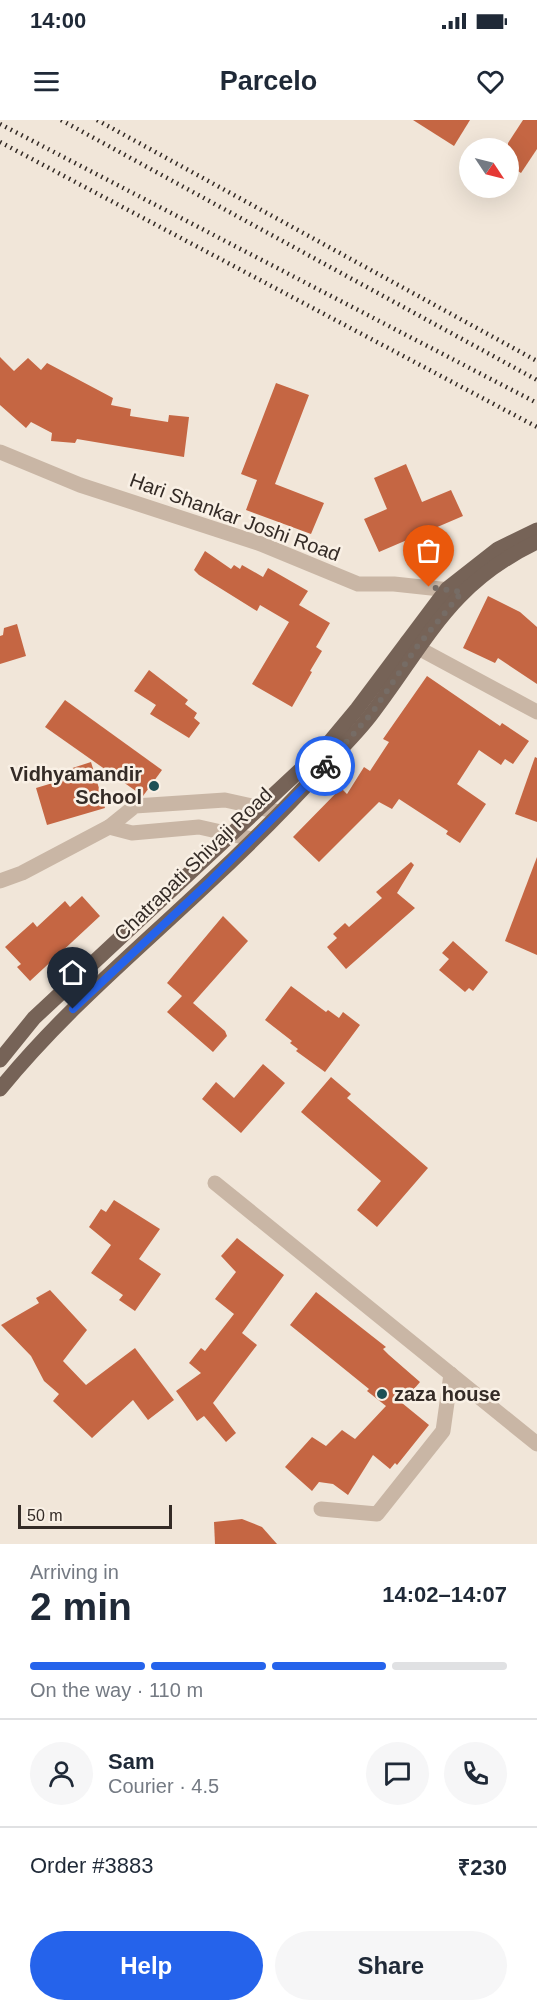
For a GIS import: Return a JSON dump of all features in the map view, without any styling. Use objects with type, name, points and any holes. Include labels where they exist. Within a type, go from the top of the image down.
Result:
[{"type":"main road","points":[[0,1060],[34,1018],[327,745],[455,590],[498,549],[537,530]]},
{"type":"main road","points":[[455,590],[495,564],[537,542]]},
{"type":"main road","name":"Chatrapati Shivaji Road","points":[[0,1089],[39,1041],[252,839],[372,713],[411,645]]},
{"type":"street","name":"Hari Shankar Joshi Road","points":[[0,452],[80,484],[261,544],[358,584],[455,590]]},
{"type":"street","points":[[411,645],[537,712]]},
{"type":"street","points":[[0,881],[22,873],[109,827],[135,806],[213,800],[279,812]]},
{"type":"street","points":[[109,827],[132,833],[199,827],[252,839]]},
{"type":"street","points":[[215,1183],[537,1444]]},
{"type":"street","points":[[321,1509],[377,1514],[443,1431],[451,1374]]},
{"type":"building","points":[[413,120],[470,120],[454,146]]},
{"type":"building","points":[[523,120],[537,120],[537,149],[521,173],[519,172],[519,138],[511,138]]},
{"type":"building","points":[[0,357],[14,371],[28,358],[41,370],[47,363],[113,398],[111,405],[131,409],[130,416],[168,422],[169,415],[189,417],[184,457],[77,439],[75,443],[51,441],[52,433],[31,422],[26,428],[0,405]]},
{"type":"building","points":[[276,383],[309,395],[275,484],[324,503],[311,534],[246,510],[257,480],[241,474]]},
{"type":"building","points":[[406,464],[422,502],[451,490],[463,516],[379,552],[364,519],[387,509],[374,478]]},
{"type":"building","points":[[205,551],[231,569],[234,565],[240,569],[242,565],[263,577],[268,568],[308,591],[299,605],[330,623],[316,647],[322,651],[292,707],[252,684],[289,622],[260,605],[257,611],[199,575],[194,570]]},
{"type":"building","points":[[488,596],[520,612],[537,627],[537,684],[498,658],[495,663],[463,648]]},
{"type":"building","points":[[17,624],[26,656],[0,664],[0,636],[3,635],[4,628]]},
{"type":"building","points":[[149,670],[188,700],[185,704],[197,713],[194,718],[200,723],[189,738],[150,714],[156,705],[134,691]]},
{"type":"building","points":[[427,676],[500,726],[502,723],[529,741],[513,764],[505,759],[501,765],[479,750],[457,784],[486,804],[460,843],[446,834],[448,831],[399,799],[392,809],[379,802],[319,862],[293,837],[341,788],[347,794],[364,767],[370,771],[389,742],[383,739]]},
{"type":"building","points":[[65,700],[162,770],[143,796],[45,727]]},
{"type":"building","points":[[535,757],[537,758],[537,822],[515,814]]},
{"type":"building","points":[[91,762],[105,808],[47,825],[36,788],[56,782],[54,774]]},
{"type":"building","points":[[537,857],[537,955],[505,941]]},
{"type":"building","points":[[411,862],[414,865],[397,893],[415,908],[346,969],[327,947],[337,938],[333,934],[345,923],[349,927],[382,898],[376,892]]},
{"type":"building","points":[[82,896],[100,916],[30,981],[17,967],[21,964],[5,947],[33,922],[37,927],[65,901],[70,907]]},
{"type":"building","points":[[223,916],[248,941],[193,1003],[225,1031],[227,1036],[213,1052],[167,1012],[182,996],[167,983]]},
{"type":"building","points":[[453,941],[488,972],[473,991],[469,988],[465,992],[439,970],[449,959],[442,953]]},
{"type":"building","points":[[291,986],[326,1012],[328,1010],[339,1018],[343,1012],[360,1025],[325,1072],[296,1051],[298,1049],[290,1043],[292,1041],[265,1020]]},
{"type":"building","points":[[263,1064],[285,1083],[241,1133],[202,1099],[216,1082],[234,1098]]},
{"type":"building","points":[[331,1077],[351,1094],[347,1098],[428,1168],[377,1227],[357,1210],[381,1181],[301,1112]]},
{"type":"building","points":[[114,1200],[160,1229],[139,1259],[161,1274],[135,1311],[119,1300],[123,1295],[91,1273],[111,1245],[89,1227],[101,1209],[106,1212]]},
{"type":"building","points":[[237,1238],[284,1275],[242,1333],[257,1345],[213,1403],[236,1433],[226,1442],[204,1416],[197,1421],[176,1391],[201,1373],[189,1363],[201,1348],[205,1351],[234,1314],[215,1299],[236,1272],[221,1256]]},
{"type":"building","points":[[50,1290],[87,1330],[63,1361],[86,1385],[135,1348],[174,1400],[148,1420],[133,1400],[92,1438],[53,1401],[59,1394],[44,1381],[31,1356],[1,1325],[39,1303],[36,1298]]},
{"type":"building","name":"zaza house","points":[[316,1292],[386,1347],[383,1349],[420,1382],[402,1403],[429,1425],[397,1465],[395,1463],[390,1469],[373,1455],[348,1495],[333,1484],[319,1482],[312,1491],[285,1467],[312,1437],[326,1446],[342,1430],[355,1439],[386,1406],[367,1391],[369,1389],[290,1325]]},
{"type":"building","points":[[242,1519],[262,1527],[277,1544],[215,1544],[214,1522]]},
{"type":"railway","points":[[61,120],[537,380]]},
{"type":"railway","points":[[97,120],[537,361]]},
{"type":"railway","points":[[0,124],[537,403]]},
{"type":"railway","points":[[0,142],[537,427]]},
{"type":"way so far","points":[[325,766],[372,713],[416,648],[462,592],[429,587]]},
{"type":"place","name":"Vidhyamandir School","points":[[154,786]]},
{"type":"place","name":"zaza house","points":[[382,1394]]},
{"type":"route","points":[[73,1009],[139,944],[206,885],[325,766]]}]
